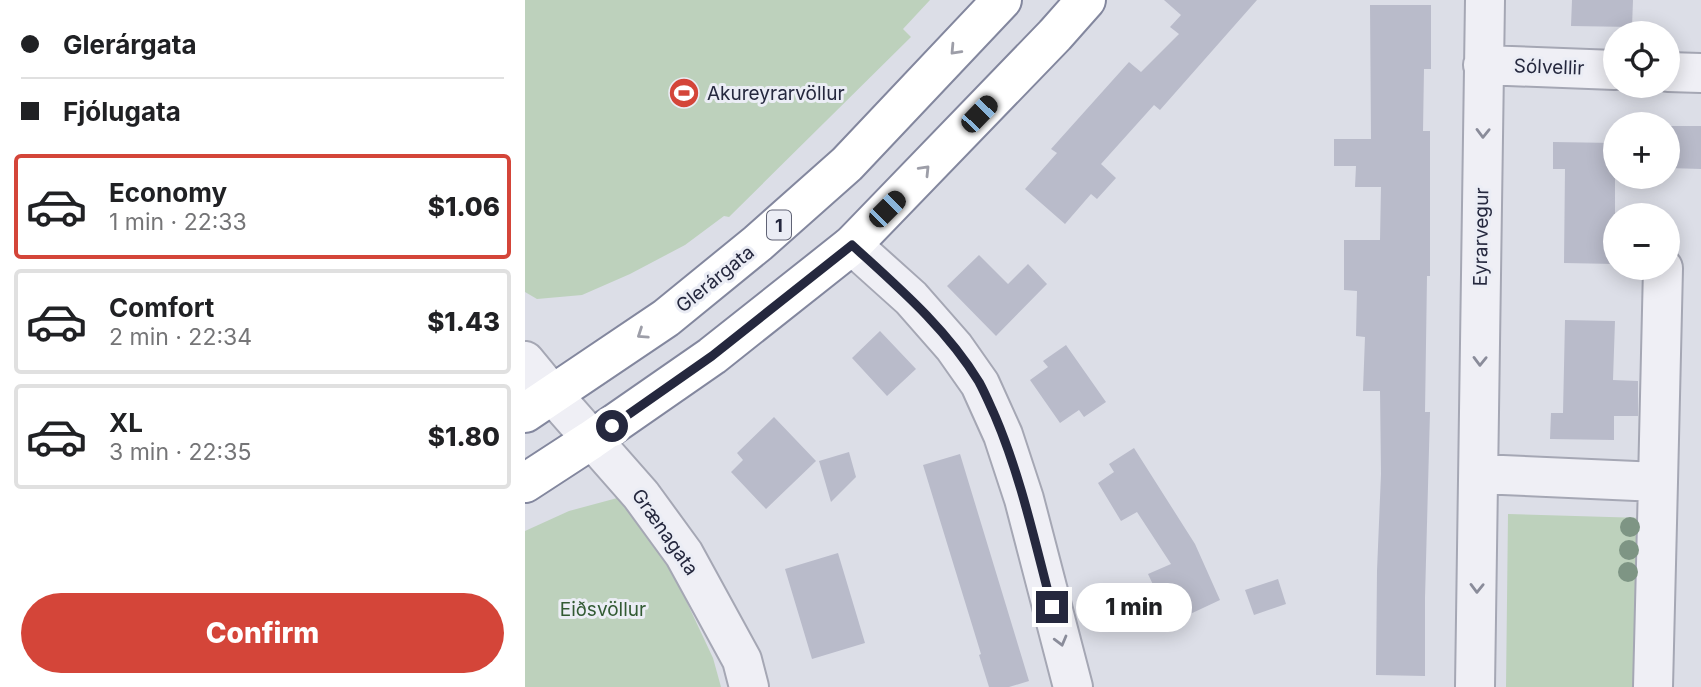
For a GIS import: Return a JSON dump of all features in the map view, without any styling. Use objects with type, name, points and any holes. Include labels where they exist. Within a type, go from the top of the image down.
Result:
[{"type":"highway","name":"Glerárgata","points":[[539,404],[666,318],[758,243],[847,164],[1002,0]]},
{"type":"highway","points":[[525,483],[712,356],[852,245],[1086,0]]},
{"type":"street","name":"Eyrarvegur","points":[[1475,687],[1485,0]]},
{"type":"street","name":"Sólvellir","points":[[1483,65],[1603,70]]},
{"type":"street","points":[[1680,72],[1701,73]]},
{"type":"street","points":[[852,245],[911,298],[954,347],[980,384],[1003,436],[1024,499],[1073,687]]},
{"type":"street","points":[[1653,687],[1663,280]]},
{"type":"street","name":"Grænagata","points":[[525,360],[539,404],[591,440],[641,495],[684,554],[742,660],[750,687]]},
{"type":"street","points":[[1479,474],[1658,482]]},
{"type":"green space","name":"Akureyrarvöllur","points":[[525,0],[930,0],[903,29],[911,37],[729,217],[724,216],[685,245],[582,295],[537,299],[525,292]]},
{"type":"green space","name":"Eiðsvöllur","points":[[621,497],[660,545],[713,658],[721,687],[525,687],[525,531],[569,511]]},
{"type":"green space","points":[[1508,514],[1643,518],[1639,687],[1506,687]]},
{"type":"building","points":[[1164,0],[1257,0],[1160,110],[1154,105],[1101,164],[1116,178],[1097,199],[1091,194],[1065,224],[1025,189],[1057,153],[1051,149],[1129,62],[1141,72],[1179,34],[1170,27],[1181,15]]},
{"type":"building","points":[[1572,0],[1633,0],[1632,21],[1603,21],[1603,27],[1571,26]]},
{"type":"building","points":[[1370,5],[1431,5],[1431,69],[1424,69],[1423,131],[1430,131],[1430,276],[1427,276],[1425,412],[1430,412],[1425,676],[1376,675],[1381,474],[1380,391],[1363,391],[1365,337],[1356,336],[1357,291],[1344,290],[1344,240],[1380,240],[1381,187],[1355,187],[1356,166],[1334,166],[1334,139],[1371,139]]},
{"type":"building","points":[[1680,126],[1701,126],[1701,169],[1680,168]]},
{"type":"building","points":[[1553,142],[1603,143],[1603,189],[1615,189],[1615,203],[1603,203],[1603,264],[1564,263],[1565,169],[1553,169]]},
{"type":"building","points":[[979,255],[1008,284],[1028,264],[1047,284],[996,336],[947,286]]},
{"type":"building","points":[[1565,320],[1615,321],[1613,380],[1638,381],[1638,416],[1614,416],[1614,440],[1550,439],[1551,413],[1563,413]]},
{"type":"building","points":[[880,331],[916,369],[887,396],[852,358]]},
{"type":"building","points":[[1066,345],[1106,402],[1084,417],[1079,410],[1060,423],[1030,380],[1048,367],[1043,361]]},
{"type":"building","points":[[774,417],[816,461],[766,509],[731,472],[743,460],[737,453]]},
{"type":"building","points":[[1134,448],[1195,544],[1220,600],[1171,623],[1148,574],[1171,564],[1137,512],[1121,521],[1098,483],[1114,472],[1109,464]]},
{"type":"building","points":[[849,452],[856,477],[831,502],[819,461]]},
{"type":"building","points":[[960,454],[1029,681],[1009,687],[989,687],[923,465]]},
{"type":"building","points":[[838,553],[865,643],[812,659],[785,569]]},
{"type":"building","points":[[1278,579],[1286,604],[1254,615],[1245,590]]},
{"type":"place","name":"Akureyrarvöllur","points":[[684,93]]},
{"type":"route","points":[[612,426],[712,356],[852,245],[911,298],[954,347],[980,384],[1003,436],[1024,499],[1052,607]]}]
